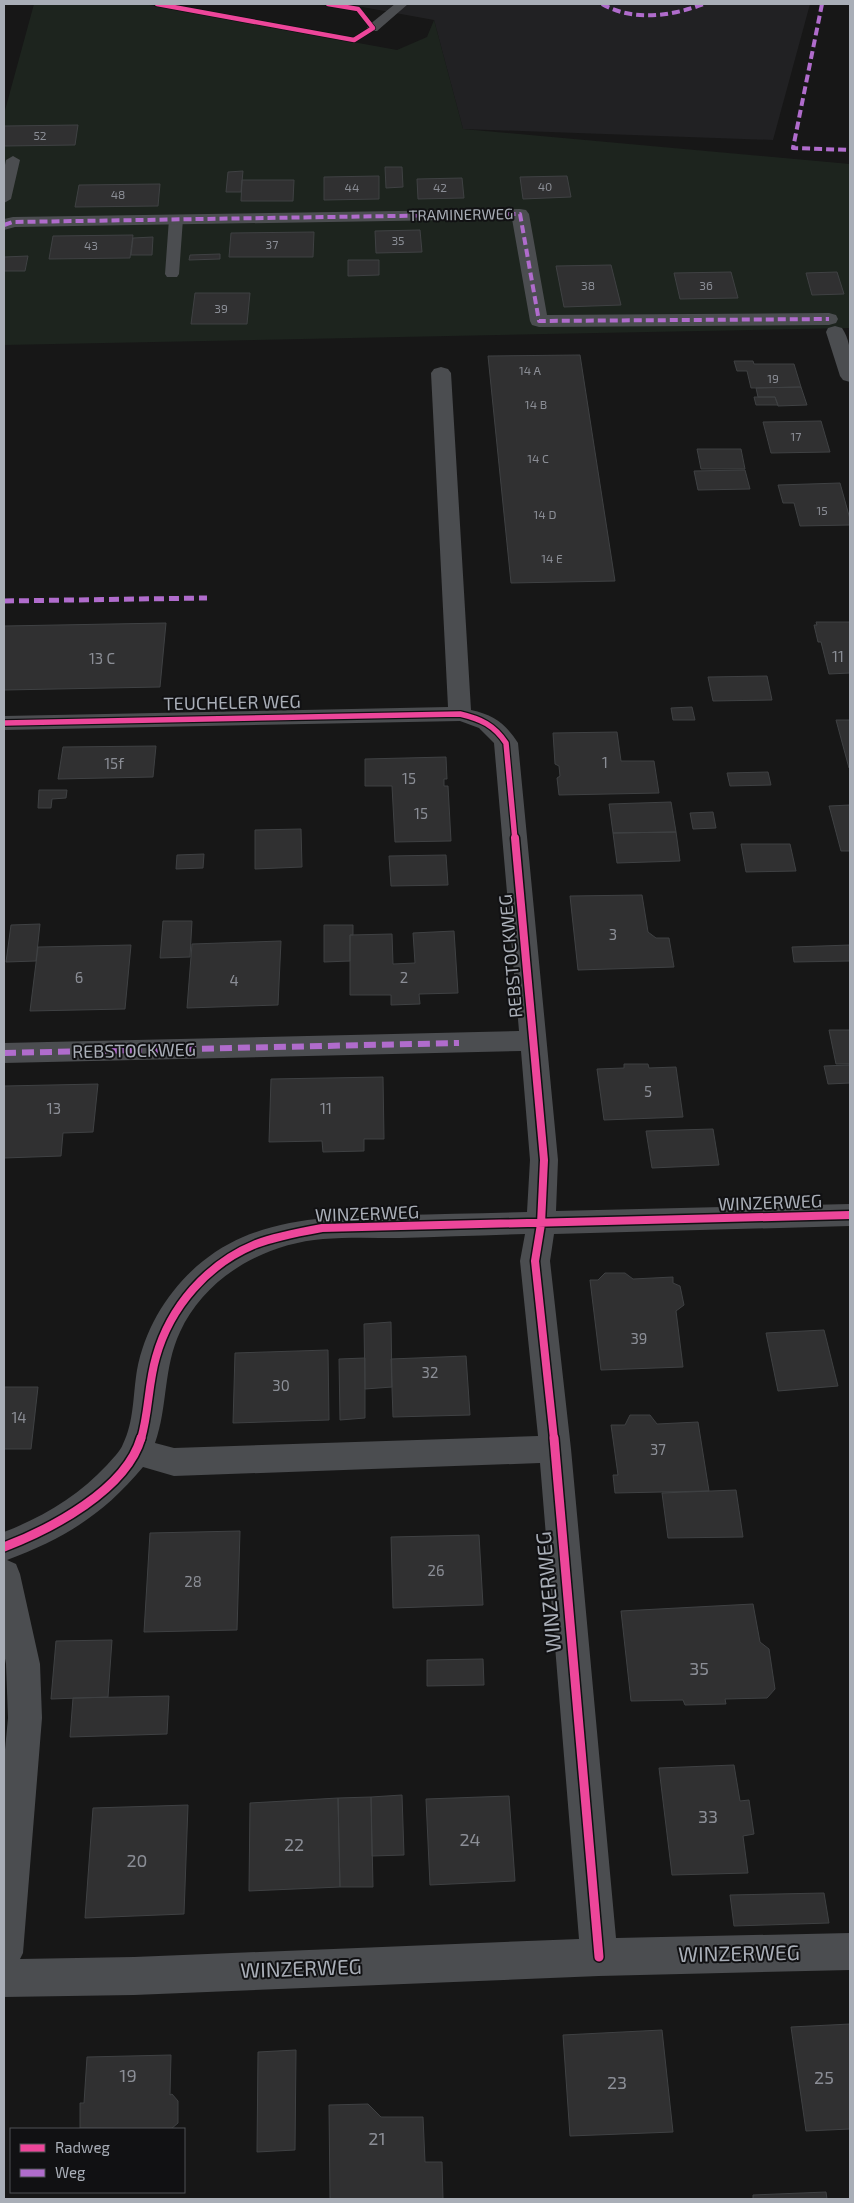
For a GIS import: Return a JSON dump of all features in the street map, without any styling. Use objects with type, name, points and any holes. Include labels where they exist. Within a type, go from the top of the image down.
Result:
[{"type":"street","name":"TRAMINERWEG","points":[[4,225],[13,222],[520,214],[539,321],[832,326],[850,376]]},
{"type":"street","points":[[441,372],[460,714]]},
{"type":"street","name":"TEUCHELER WEG","points":[[4,723],[460,714]]},
{"type":"street","name":"REBSTOCKWEG","points":[[460,714],[482,720],[498,729],[506,743],[544,1160],[541,1224]]},
{"type":"street","name":"REBSTOCKWEG","points":[[4,1053],[534,1041]]},
{"type":"street","name":"WINZERWEG","points":[[4,1548],[40,1534],[77,1512],[110,1484],[136,1452],[147,1413],[155,1358],[169,1323],[189,1292],[214,1269],[245,1249],[282,1236],[322,1228],[850,1215]]},
{"type":"street","name":"WINZERWEG","points":[[541,1224],[535,1260],[555,1448],[598,1957]]},
{"type":"street","points":[[136,1452],[174,1462],[555,1448]]},
{"type":"street","points":[[4,1574],[23,1664],[25,1718],[4,1953]]},
{"type":"street","name":"WINZERWEG","points":[[4,1978],[134,1976],[598,1957],[850,1952]]},
{"type":"lane","points":[[373,28],[402,4]]},
{"type":"lane","points":[[4,199],[13,160]]},
{"type":"lane","points":[[172,274],[176,219]]},
{"type":"shaded area","points":[[34,4],[144,4],[397,50],[427,37],[434,20],[463,129],[850,164],[850,328],[4,345],[4,114]]},
{"type":"shaded area","points":[[346,4],[810,4],[773,140],[463,129],[434,20]]},
{"type":"building","points":[[78,125],[75,145],[4,146],[4,126]]},
{"type":"building","points":[[385,167],[402,167],[403,187],[386,188]]},
{"type":"building","points":[[243,171],[241,192],[226,192],[228,172]]},
{"type":"building","points":[[379,176],[379,199],[324,200],[324,177]]},
{"type":"building","points":[[567,176],[571,197],[523,199],[520,177]]},
{"type":"building","points":[[462,178],[464,198],[418,199],[417,179]]},
{"type":"building","points":[[242,180],[294,180],[293,201],[241,201]]},
{"type":"building","points":[[160,184],[158,206],[75,207],[79,185]]},
{"type":"building","points":[[420,230],[422,252],[376,253],[375,231]]},
{"type":"building","points":[[314,232],[313,257],[229,257],[231,233]]},
{"type":"building","points":[[133,235],[130,258],[49,259],[53,236]]},
{"type":"building","points":[[153,237],[152,255],[131,255],[133,238]]},
{"type":"building","points":[[220,254],[220,259],[189,260],[190,255]]},
{"type":"building","points":[[28,256],[25,271],[4,271],[4,257]]},
{"type":"building","points":[[348,260],[379,260],[379,275],[348,276]]},
{"type":"building","points":[[611,265],[621,305],[564,307],[556,266]]},
{"type":"building","points":[[731,272],[738,298],[680,299],[674,273]]},
{"type":"building","points":[[837,272],[844,294],[812,295],[806,273]]},
{"type":"building","points":[[195,293],[250,293],[247,324],[191,324]]},
{"type":"building","points":[[580,355],[615,581],[511,583],[488,356]]},
{"type":"building","points":[[734,361],[753,361],[754,364],[794,364],[801,387],[751,388],[747,371],[737,371]]},
{"type":"building","points":[[801,387],[807,405],[778,406],[775,397],[758,397],[756,388]]},
{"type":"building","points":[[754,397],[775,397],[778,405],[756,405]]},
{"type":"building","points":[[821,421],[830,452],[771,453],[763,422]]},
{"type":"building","points":[[697,449],[741,449],[745,469],[701,469]]},
{"type":"building","points":[[745,470],[750,489],[698,490],[694,471]]},
{"type":"building","points":[[840,483],[850,525],[800,526],[794,503],[783,503],[778,485]]},
{"type":"building","points":[[816,622],[850,622],[850,673],[829,674],[821,642],[818,642],[814,625],[817,625]]},
{"type":"building","points":[[166,623],[160,687],[4,690],[4,626]]},
{"type":"building","points":[[767,676],[772,700],[713,701],[708,677]]},
{"type":"building","points":[[692,707],[695,720],[673,720],[671,708]]},
{"type":"building","points":[[836,720],[850,720],[850,768],[849,768]]},
{"type":"building","points":[[617,732],[621,761],[654,761],[659,793],[559,795],[557,778],[560,776],[559,766],[555,764],[553,733]]},
{"type":"building","points":[[156,746],[153,777],[58,779],[63,747]]},
{"type":"building","points":[[446,757],[447,779],[444,779],[444,786],[448,786],[451,841],[395,842],[392,786],[365,786],[365,759]]},
{"type":"building","points":[[768,772],[771,785],[730,786],[727,773]]},
{"type":"building","points":[[39,790],[67,790],[66,798],[52,799],[51,808],[38,808]]},
{"type":"building","points":[[671,802],[676,832],[613,833],[609,804]]},
{"type":"building","points":[[850,805],[850,851],[841,851],[829,806]]},
{"type":"building","points":[[713,812],[716,828],[693,829],[690,813]]},
{"type":"building","points":[[301,829],[302,867],[255,869],[255,830]]},
{"type":"building","points":[[676,832],[680,861],[617,863],[613,833]]},
{"type":"building","points":[[741,844],[790,844],[796,871],[746,872]]},
{"type":"building","points":[[204,854],[203,868],[176,869],[177,855]]},
{"type":"building","points":[[446,855],[448,885],[391,886],[389,856]]},
{"type":"building","points":[[642,895],[648,932],[656,938],[669,938],[674,967],[578,970],[570,896]]},
{"type":"building","points":[[163,921],[192,921],[190,957],[160,958]]},
{"type":"building","points":[[40,924],[36,961],[6,962],[11,925]]},
{"type":"building","points":[[324,925],[353,925],[353,935],[350,935],[350,961],[324,962]]},
{"type":"building","points":[[454,931],[458,993],[419,994],[420,1004],[391,1005],[391,995],[350,995],[350,935],[392,934],[393,964],[415,963],[413,933]]},
{"type":"building","points":[[281,941],[278,1005],[187,1008],[192,944]]},
{"type":"building","points":[[131,945],[125,1009],[30,1011],[38,947]]},
{"type":"building","points":[[850,945],[850,961],[794,962],[792,947]]},
{"type":"building","points":[[829,1030],[850,1030],[850,1064],[836,1064]]},
{"type":"building","points":[[624,1064],[648,1064],[649,1068],[676,1067],[683,1117],[604,1120],[597,1069],[624,1068]]},
{"type":"building","points":[[850,1065],[850,1083],[828,1084],[824,1066]]},
{"type":"building","points":[[383,1077],[384,1139],[364,1139],[364,1151],[323,1152],[322,1141],[269,1142],[271,1079]]},
{"type":"building","points":[[98,1084],[93,1132],[63,1133],[61,1156],[4,1158],[4,1086]]},
{"type":"building","points":[[713,1129],[719,1165],[652,1168],[646,1131]]},
{"type":"building","points":[[605,1273],[625,1273],[633,1279],[673,1277],[673,1283],[680,1286],[684,1305],[676,1311],[683,1367],[601,1370],[590,1280],[598,1280]]},
{"type":"building","points":[[391,1322],[392,1387],[365,1389],[364,1324]]},
{"type":"building","points":[[824,1330],[838,1386],[778,1391],[766,1333]]},
{"type":"building","points":[[328,1350],[329,1420],[233,1423],[235,1353]]},
{"type":"building","points":[[466,1356],[470,1415],[393,1417],[391,1359]]},
{"type":"building","points":[[365,1358],[365,1418],[340,1420],[339,1359]]},
{"type":"building","points":[[4,1387],[38,1387],[31,1449],[4,1449]]},
{"type":"building","points":[[630,1415],[650,1415],[657,1424],[698,1422],[709,1491],[615,1493],[613,1475],[618,1475],[611,1425],[625,1425]]},
{"type":"building","points":[[736,1490],[743,1537],[668,1538],[662,1493]]},
{"type":"building","points":[[240,1531],[237,1630],[144,1632],[150,1533]]},
{"type":"building","points":[[479,1535],[483,1605],[393,1608],[391,1537]]},
{"type":"building","points":[[753,1604],[760,1642],[769,1649],[775,1689],[767,1698],[725,1699],[726,1704],[685,1705],[683,1700],[631,1701],[621,1611]]},
{"type":"building","points":[[112,1640],[108,1697],[51,1699],[56,1641]]},
{"type":"building","points":[[483,1659],[484,1685],[427,1686],[427,1660]]},
{"type":"building","points":[[169,1696],[167,1734],[70,1737],[73,1698]]},
{"type":"building","points":[[734,1765],[740,1801],[749,1800],[754,1834],[743,1836],[748,1873],[672,1875],[659,1768]]},
{"type":"building","points":[[402,1795],[404,1855],[372,1856],[371,1797]]},
{"type":"building","points":[[509,1796],[515,1881],[430,1885],[426,1799]]},
{"type":"building","points":[[371,1797],[373,1887],[340,1887],[338,1798]]},
{"type":"building","points":[[338,1798],[340,1887],[249,1891],[250,1803]]},
{"type":"building","points":[[188,1805],[184,1914],[85,1918],[93,1808]]},
{"type":"building","points":[[824,1893],[829,1923],[734,1926],[730,1895]]},
{"type":"building","points":[[850,2024],[850,2129],[806,2131],[791,2027]]},
{"type":"building","points":[[662,2030],[673,2132],[570,2136],[563,2035]]},
{"type":"building","points":[[296,2050],[295,2150],[257,2152],[258,2052]]},
{"type":"building","points":[[171,2055],[170,2095],[172,2094],[178,2101],[178,2123],[172,2128],[80,2128],[80,2103],[84,2103],[87,2057]]},
{"type":"building","points":[[368,2104],[381,2117],[423,2117],[425,2162],[442,2162],[443,2199],[330,2199],[329,2105]]},
{"type":"building","points":[[826,2192],[827,2199],[753,2199],[753,2195]]},
{"type":"marked path","points":[[602,4],[613,10],[638,16],[680,12],[704,4]]},
{"type":"marked path","points":[[822,4],[793,148],[850,150]]},
{"type":"marked path","points":[[4,225],[13,222],[520,214],[539,321],[829,319]]},
{"type":"marked path","points":[[4,601],[207,598]]},
{"type":"marked path","points":[[4,1053],[459,1043]]},
{"type":"cycle path","points":[[157,4],[354,40],[373,28],[358,9],[328,4]]},
{"type":"cycle path","points":[[4,723],[460,714],[487,722],[497,730],[506,743],[544,1160],[541,1224],[535,1261],[555,1449],[599,1957]]},
{"type":"cycle path","points":[[4,1547],[53,1525],[83,1507],[110,1484],[122,1470],[135,1454],[140,1441],[146,1418],[155,1359],[160,1342],[177,1309],[188,1294],[214,1268],[245,1249],[264,1241],[322,1228],[850,1215]]}]
